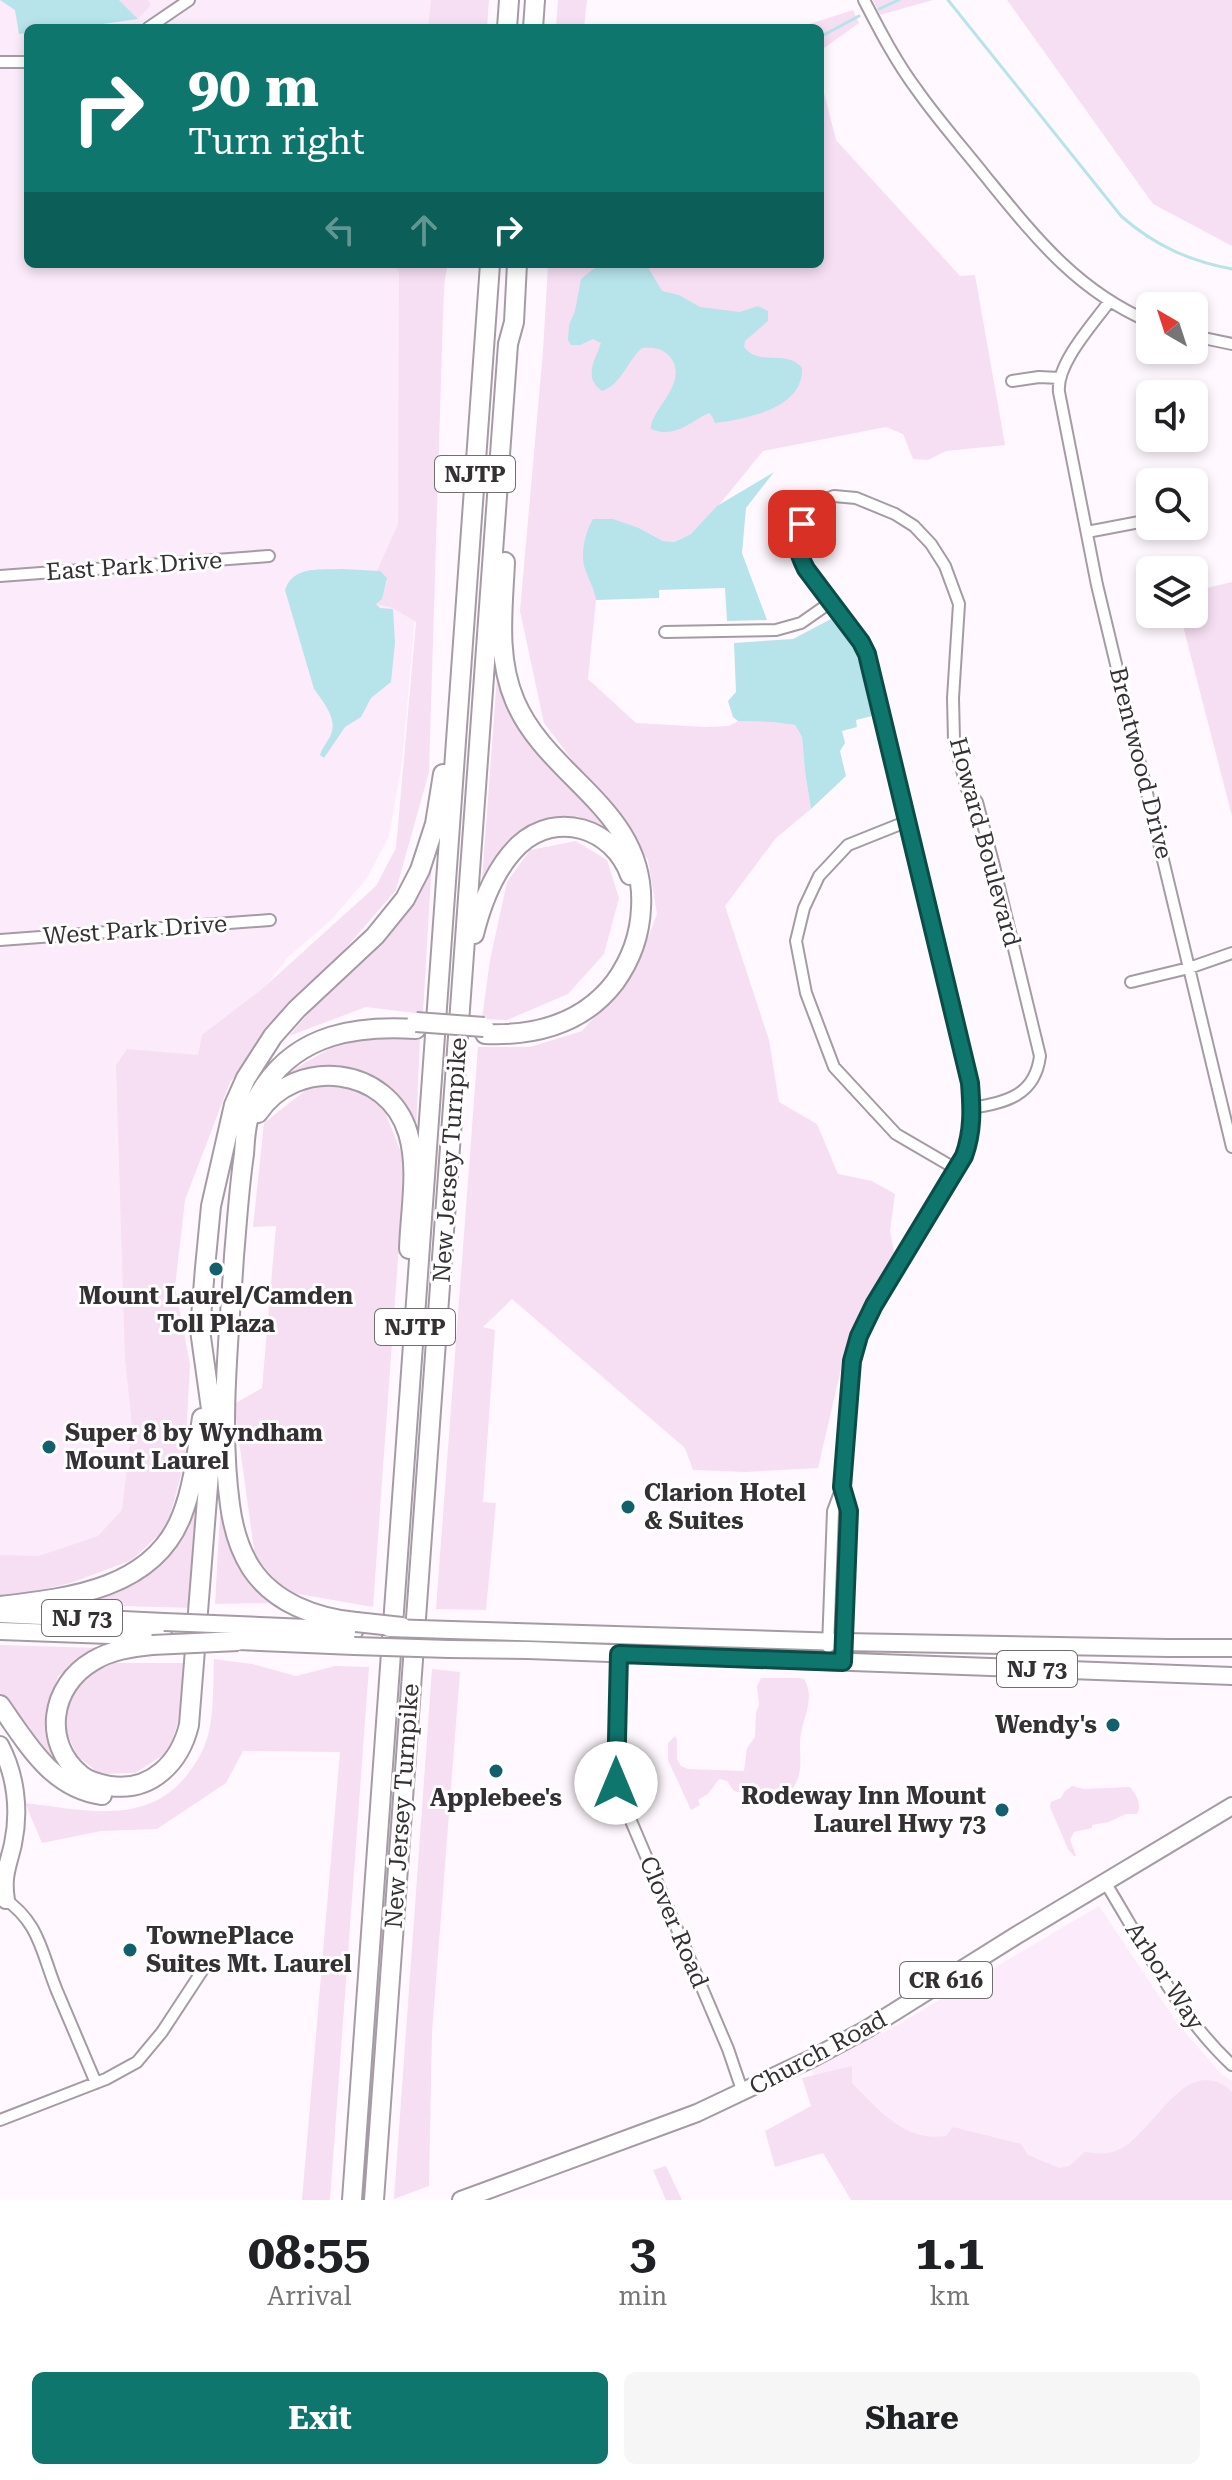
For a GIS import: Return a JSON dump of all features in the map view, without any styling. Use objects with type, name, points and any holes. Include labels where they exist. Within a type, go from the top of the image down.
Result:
[{"type":"highway","points":[[507,24],[509,0]]},
{"type":"highway","points":[[533,24],[535,0]]},
{"type":"highway","name":"New Jersey Turnpike","points":[[352,2200],[490,268]]},
{"type":"highway","name":"New Jersey Turnpike","points":[[374,2200],[508,344],[514,322],[517,268]]},
{"type":"highway","points":[[223,1151],[254,1084],[273,1061],[296,1042],[320,1029],[375,1020],[518,1034],[543,1030],[568,1021],[608,990],[633,948],[641,912],[640,874],[633,852],[608,813],[530,727],[515,701],[506,674],[502,634],[516,342],[514,322]]},
{"type":"highway","points":[[238,1633],[160,1635],[93,1660],[75,1674],[58,1702],[55,1724],[59,1743],[73,1768],[86,1779],[116,1787],[144,1783],[169,1766],[186,1736],[192,1711],[213,1423],[200,1330],[211,1206],[223,1151],[234,1105],[262,1050],[297,1009],[386,925],[413,885],[426,855],[440,795],[464,487],[480,397]]},
{"type":"highway","points":[[454,1102],[462,1082],[474,936],[497,873],[518,846],[543,830],[572,826],[597,834],[621,857],[632,888],[630,926],[618,961],[591,995],[559,1015],[512,1027],[484,1030]]},
{"type":"highway","points":[[402,1627],[355,1632],[294,1605],[265,1585],[244,1556],[235,1534],[228,1491],[227,1378],[239,1191],[248,1120],[258,1096],[280,1066],[299,1050],[333,1034],[358,1029],[416,1026]]},
{"type":"highway","points":[[244,1149],[264,1104],[286,1086],[310,1076],[338,1075],[358,1080],[375,1089],[396,1108],[405,1124],[412,1152],[407,1322],[410,1393]]},
{"type":"highway","points":[[0,1606],[102,1587],[130,1576],[157,1555],[177,1526],[190,1488],[207,1376]]},
{"type":"highway","points":[[0,1705],[47,1768],[73,1787],[95,1794],[142,1794],[163,1784],[180,1769],[191,1751],[198,1730],[220,1423],[227,1378]]},
{"type":"main road","name":"NJ 73","points":[[0,1614],[160,1635]]},
{"type":"main road","name":"NJ 73","points":[[402,1627],[836,1642],[1232,1648]]},
{"type":"main road","name":"NJ 73","points":[[0,1631],[160,1635]]},
{"type":"main road","name":"NJ 73","points":[[238,1633],[355,1632],[449,1649],[1232,1676]]},
{"type":"main road","points":[[0,1745],[11,1773],[16,1809],[13,1843],[3,1869],[3,1898]]},
{"type":"main road","name":"Church Road","points":[[461,2200],[676,2121],[743,2093],[867,2029],[1232,1806]]},
{"type":"street","points":[[154,24],[189,0]]},
{"type":"street","points":[[864,0],[905,73],[1044,246],[1087,286],[1109,302],[1136,315]]},
{"type":"street","points":[[0,62],[24,62]]},
{"type":"street","points":[[1012,381],[1060,378],[1072,354],[1109,302]]},
{"type":"street","points":[[1208,339],[1232,344]]},
{"type":"street","name":"Brentwood Drive","points":[[1060,378],[1059,392],[1097,585],[1232,1147]]},
{"type":"street","name":"Howard Boulevard","points":[[835,1662],[849,1511],[842,1487],[852,1361],[859,1336],[874,1305],[964,1156],[971,1137],[972,1108],[970,1083],[867,654],[806,569],[796,544],[808,511],[816,503],[834,496],[856,498],[873,504],[914,526],[931,544],[945,566],[959,604],[953,698],[954,740],[967,789],[977,802],[990,847],[1040,1056],[1038,1071],[1030,1085],[1001,1103],[972,1108]]},
{"type":"street","points":[[1087,532],[1136,523]]},
{"type":"street","name":"East Park Drive","points":[[0,576],[269,556]]},
{"type":"street","points":[[665,632],[776,630],[801,623],[831,602]]},
{"type":"street","points":[[908,821],[848,845],[819,876],[804,908],[796,941],[806,993],[834,1067],[896,1134],[956,1169]]},
{"type":"street","name":"West Park Drive","points":[[0,940],[270,920]]},
{"type":"street","points":[[1131,982],[1189,968],[1232,953]]},
{"type":"street","name":"Clover Road","points":[[619,1654],[617,1788],[728,2049],[743,2093]]},
{"type":"street","name":"Arbor Way","points":[[1105,1882],[1189,2016],[1209,2043],[1232,2065]]},
{"type":"street","points":[[3,1898],[28,1920],[44,1949],[55,1985],[96,2083]]},
{"type":"street","points":[[0,2120],[127,2069],[145,2053],[204,1968]]},
{"type":"shaded area","points":[[0,0],[471,0],[469,24],[24,24],[24,268],[447,268],[402,762],[389,836],[367,878],[332,919],[287,958],[214,1055],[179,1131],[121,1537],[0,1581]]},
{"type":"shaded area","points":[[119,0],[148,0],[151,5],[138,19]]},
{"type":"shaded area","points":[[431,0],[489,0],[487,24],[428,24]]},
{"type":"shaded area","points":[[558,0],[587,0],[584,24],[556,24]]},
{"type":"shaded area","points":[[873,0],[933,0],[880,15]]},
{"type":"shaded area","points":[[1007,0],[1232,0],[1232,246],[1153,204]]},
{"type":"shaded area","points":[[853,10],[859,23],[824,48],[824,24],[809,24]]},
{"type":"shaded area","points":[[824,93],[836,140],[960,276],[975,275],[1005,445],[946,451],[928,460],[913,459],[903,434],[886,427],[763,451],[706,521],[691,534],[673,542],[663,541],[639,528],[590,580],[596,600],[588,679],[636,723],[706,727],[729,726],[738,721],[772,722],[795,725],[802,737],[811,809],[776,838],[725,906],[769,1040],[779,1102],[817,1124],[838,1174],[872,1181],[895,1194],[890,1231],[895,1257],[848,1339],[818,1468],[746,1472],[693,1470],[685,1448],[512,1299],[483,1327],[495,1330],[483,1502],[496,1503],[486,1610],[436,1609],[478,1047],[530,1047],[582,1031],[637,967],[657,914],[648,860],[544,723],[520,611],[548,268],[824,268]]},
{"type":"shaded area","points":[[396,268],[447,268],[444,282],[429,772],[396,890],[230,1082],[185,1200],[175,1287],[190,1364],[185,1460],[167,1527],[132,1560],[71,1583],[0,1599],[0,1555],[39,1556],[98,1536],[122,1510],[132,1425],[125,1359],[116,1065],[127,1049],[198,1055],[202,1035],[262,989],[376,886],[396,848],[416,622],[393,608],[376,604],[387,582],[377,571],[398,524],[399,272]]},
{"type":"shaded area","points":[[1232,582],[1232,816],[1184,628],[1208,628],[1208,588]]},
{"type":"shaded area","points":[[497,677],[517,723],[612,832],[577,816],[543,823],[515,837],[482,879]]},
{"type":"shaded area","points":[[576,841],[607,860],[619,898],[604,954],[568,994],[507,1020],[482,1019],[490,960],[507,882],[530,850]]},
{"type":"shaded area","points":[[432,860],[423,1014],[366,1007],[289,1036],[326,993]]},
{"type":"shaded area","points":[[420,1036],[416,1132],[385,1083],[363,1071],[337,1068],[286,1074],[348,1041]]},
{"type":"shaded area","points":[[358,1084],[385,1112],[405,1162],[373,1607],[287,1592],[255,1557],[234,1404],[262,1388],[276,1226],[253,1227],[264,1123],[311,1086]]},
{"type":"shaded area","points":[[202,1462],[192,1608],[38,1607],[143,1574]]},
{"type":"shaded area","points":[[220,1514],[226,1537],[246,1579],[278,1603],[215,1604]]},
{"type":"shaded area","points":[[0,1645],[99,1648],[58,1676],[46,1716],[52,1757],[0,1693]]},
{"type":"shaded area","points":[[214,1659],[252,1664],[296,1676],[335,1666],[369,1667],[330,2200],[302,2200],[340,1752],[243,1751],[226,1783],[157,1829],[101,1831],[42,1843],[25,1803],[108,1811],[148,1804],[166,1795],[187,1775],[206,1742],[212,1710]]},
{"type":"shaded area","points":[[115,1663],[187,1663],[181,1714],[168,1752],[135,1773],[100,1774],[77,1756],[63,1724],[67,1695],[83,1676]]},
{"type":"shaded area","points":[[432,1669],[460,1672],[432,2033],[429,2186],[394,2199]]},
{"type":"shaded area","points":[[761,1678],[799,1678],[804,1679],[808,1687],[800,1767],[793,1788],[738,1792],[727,1781],[719,1779],[708,1794],[698,1800],[700,1805],[691,1810],[668,1760],[668,1743],[675,1736],[677,1759],[681,1766],[688,1769],[744,1771],[747,1748],[755,1737],[759,1705],[757,1686]]},
{"type":"shaded area","points":[[1072,1786],[1084,1789],[1130,1787],[1138,1800],[1137,1814],[1126,1814],[1074,1832],[1070,1840],[1074,1856],[1050,1807],[1051,1802],[1061,1798]]},
{"type":"shaded area","points":[[1099,1906],[1177,2023],[1222,2075],[1232,2081],[1232,2200],[863,2200],[810,2067],[892,2028]]},
{"type":"shaded area","points":[[852,2066],[852,2083],[893,2122],[905,2129],[931,2137],[946,2136],[953,2127],[1021,2144],[1028,2155],[1059,2168],[1069,2166],[1085,2152],[1104,2153],[1122,2148],[1187,2087],[1201,2080],[1216,2082],[1232,2092],[1232,2200],[851,2200],[823,2153],[775,2167],[765,2131],[811,2106],[802,2078]]},
{"type":"shaded area","points":[[666,2166],[682,2200],[666,2200],[653,2170]]},
{"type":"water","points":[[0,0],[119,0],[138,19],[102,24],[24,24],[24,33],[19,34],[15,10]]},
{"type":"water","points":[[648,268],[662,291],[679,295],[700,307],[740,312],[758,306],[768,311],[768,321],[745,341],[744,347],[757,356],[796,362],[802,368],[800,382],[783,402],[756,415],[715,423],[709,413],[675,431],[651,429],[675,378],[671,358],[658,349],[642,348],[615,383],[602,391],[596,386],[592,374],[601,343],[593,339],[571,345],[568,340],[581,279],[593,269]]},
{"type":"water","points":[[774,472],[746,508],[742,553],[767,620],[727,621],[725,588],[659,590],[659,598],[596,600],[583,557],[593,519],[613,519],[663,541],[674,542],[691,534],[717,506]]},
{"type":"water","points":[[309,570],[380,571],[387,578],[382,599],[376,604],[380,608],[393,609],[395,643],[391,682],[371,698],[361,717],[345,727],[324,758],[320,755],[331,734],[332,720],[314,689],[285,590],[294,576]]},
{"type":"water","points":[[831,619],[841,628],[854,650],[872,716],[856,720],[857,727],[842,731],[845,743],[840,751],[846,776],[811,809],[802,737],[795,725],[738,721],[733,717],[728,701],[736,692],[734,643],[793,639]]},
{"type":"waterway","points":[[879,9],[899,0]]},
{"type":"waterway","points":[[948,0],[1121,216],[1173,250],[1232,269]]},
{"type":"waterway","points":[[824,35],[859,16]]},
{"type":"place","name":"Mount Laurel/Camden Toll Plaza","points":[[216,1269]]},
{"type":"place","name":"Super 8 by Wyndham Mount Laurel","points":[[49,1447]]},
{"type":"place","name":"Clarion Hotel & Suites","points":[[628,1507]]},
{"type":"place","name":"Wendy's","points":[[1113,1725]]},
{"type":"place","name":"Applebee's","points":[[496,1771]]},
{"type":"place","name":"Rodeway Inn Mount Laurel Hwy 73","points":[[1002,1810]]},
{"type":"place","name":"TownePlace Suites Mt. Laurel","points":[[130,1950]]},
{"type":"route","points":[[616,1783],[619,1654],[843,1662],[849,1511],[842,1487],[852,1361],[867,1318],[964,1156],[971,1137],[970,1083],[879,697],[861,642],[799,556],[796,544],[802,524]]}]
